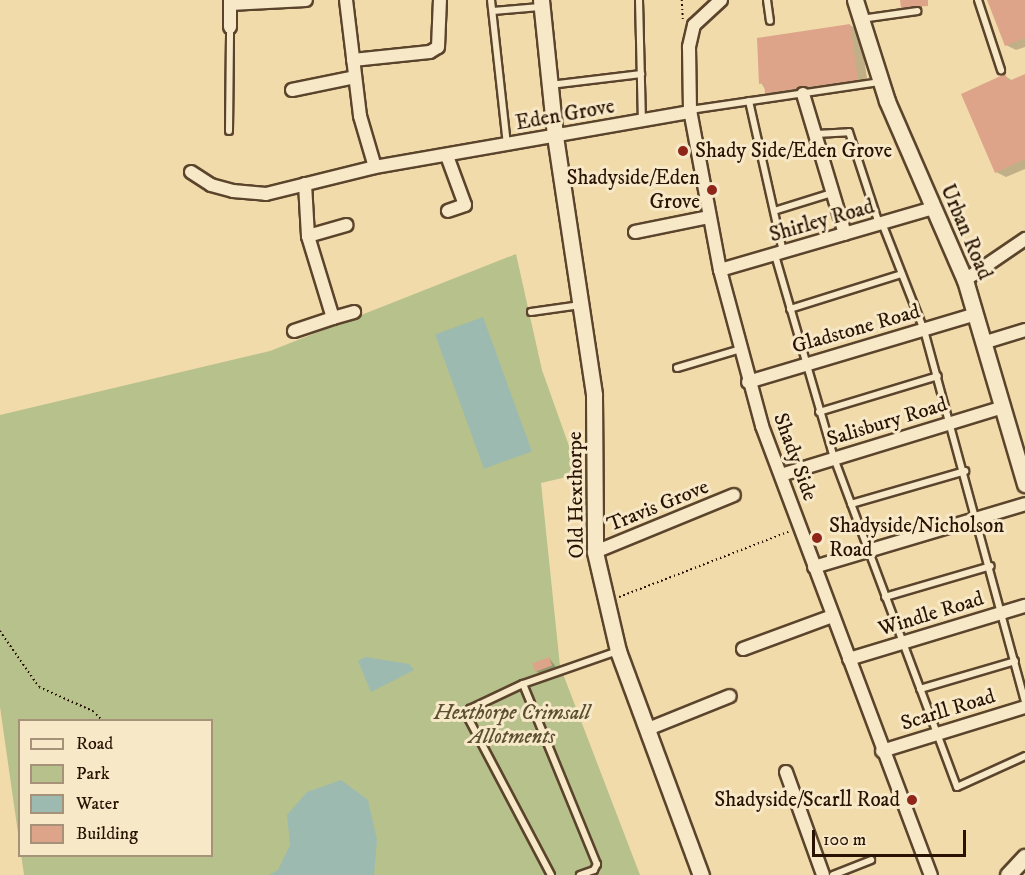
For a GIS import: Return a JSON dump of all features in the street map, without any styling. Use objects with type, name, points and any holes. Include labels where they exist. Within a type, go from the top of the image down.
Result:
[{"type":"street","points":[[230,27],[230,2],[306,0]]},
{"type":"street","points":[[346,0],[360,116],[375,167]]},
{"type":"street","points":[[353,60],[430,52],[438,47],[440,0]]},
{"type":"street","name":"Shady Side","points":[[721,0],[704,12],[691,36],[690,111],[720,270],[748,382],[882,751],[931,875]]},
{"type":"street","name":"Urban Road","points":[[855,0],[881,82],[965,280],[986,342],[1025,484]]},
{"type":"street","name":"Old Hexthorpe","points":[[541,3],[555,136],[583,305],[594,395],[596,552],[605,602],[618,651],[700,875]]},
{"type":"street","points":[[292,90],[355,76]]},
{"type":"street","points":[[803,94],[813,135],[845,234]]},
{"type":"street","name":"Eden Grove","points":[[191,172],[233,191],[266,194],[375,167],[690,111]]},
{"type":"street","points":[[447,156],[465,205],[448,210]]},
{"type":"street","points":[[305,184],[308,236],[333,318]]},
{"type":"street","name":"Shirley Road","points":[[720,270],[934,208]]},
{"type":"street","points":[[634,232],[709,217]]},
{"type":"street","points":[[308,236],[346,225]]},
{"type":"street","points":[[965,280],[1025,239]]},
{"type":"street","points":[[294,331],[354,312]]},
{"type":"street","name":"Gladstone Road","points":[[748,382],[976,314]]},
{"type":"street","points":[[986,342],[1025,330]]},
{"type":"street","name":"Salisbury Road","points":[[781,475],[1004,407]]},
{"type":"street","name":"Travis Grove","points":[[596,552],[734,495]]},
{"type":"street","points":[[814,567],[1025,504]]},
{"type":"street","name":"Windle Road","points":[[849,659],[1025,606]]},
{"type":"street","points":[[743,649],[832,616]]},
{"type":"street","points":[[648,729],[730,696]]},
{"type":"street","name":"Scarll Road","points":[[882,751],[1025,707]]},
{"type":"street","points":[[786,772],[823,875]]},
{"type":"street","points":[[1008,875],[1025,857]]},
{"type":"lane","points":[[491,0],[507,145]]},
{"type":"lane","points":[[639,0],[642,121]]},
{"type":"lane","points":[[767,0],[770,21]]},
{"type":"lane","points":[[978,0],[1001,70]]},
{"type":"lane","points":[[493,11],[541,3]]},
{"type":"lane","points":[[861,20],[917,11]]},
{"type":"lane","points":[[229,131],[230,27]]},
{"type":"lane","points":[[550,85],[641,74]]},
{"type":"lane","points":[[690,111],[881,82]]},
{"type":"lane","points":[[749,101],[774,211],[779,254],[790,309],[804,365],[867,551],[957,787],[1025,756]]},
{"type":"lane","points":[[813,135],[849,132],[881,224],[924,330],[978,518],[1025,702]]},
{"type":"lane","points":[[774,211],[832,193]]},
{"type":"lane","points":[[790,309],[902,274]]},
{"type":"lane","points":[[531,312],[583,305]]},
{"type":"lane","points":[[677,368],[741,350]]},
{"type":"lane","points":[[819,412],[938,376]]},
{"type":"lane","points":[[851,504],[965,471]]},
{"type":"lane","points":[[885,597],[991,566]]},
{"type":"lane","points":[[551,875],[467,716],[470,709],[524,684],[618,651]]},
{"type":"lane","points":[[920,689],[1015,661]]},
{"type":"lane","points":[[524,684],[597,864],[594,870],[580,875]]},
{"type":"lane","points":[[833,875],[871,860]]},
{"type":"path","points":[[682,0],[681,18],[691,36]]},
{"type":"path","points":[[605,602],[800,527]]},
{"type":"path","points":[[0,631],[39,687],[93,711],[101,719]]},
{"type":"green space","name":"Hexthorpe Crimsall Allotments","points":[[516,254],[542,370],[579,474],[541,483],[560,666],[640,875],[24,875],[21,857],[213,857],[213,719],[18,719],[18,833],[0,707],[0,415],[270,351]]},
{"type":"water","points":[[483,317],[532,451],[484,469],[435,334]]},
{"type":"water","points":[[365,657],[409,664],[414,670],[371,692],[358,661]]},
{"type":"water","points":[[341,780],[368,800],[377,840],[374,875],[269,875],[278,870],[290,845],[287,815],[307,792]]},
{"type":"building","points":[[900,0],[928,0],[928,6],[901,8]]},
{"type":"building","points":[[987,0],[1025,0],[1025,38],[1005,46]]},
{"type":"building","points":[[850,24],[858,80],[765,93],[764,83],[759,84],[757,38]]},
{"type":"building","points":[[1005,74],[1009,81],[1025,74],[1025,159],[995,173],[961,94]]},
{"type":"building","points":[[549,657],[552,665],[535,672],[532,663]]},
{"type":"place","name":"Shady Side/Eden Grove","points":[[683,151]]},
{"type":"place","name":"Shadyside/Eden Grove","points":[[712,190]]},
{"type":"place","name":"Shadyside/Nicholson Road","points":[[817,538]]},
{"type":"place","name":"Shadyside/Scarll Road","points":[[912,800]]}]
